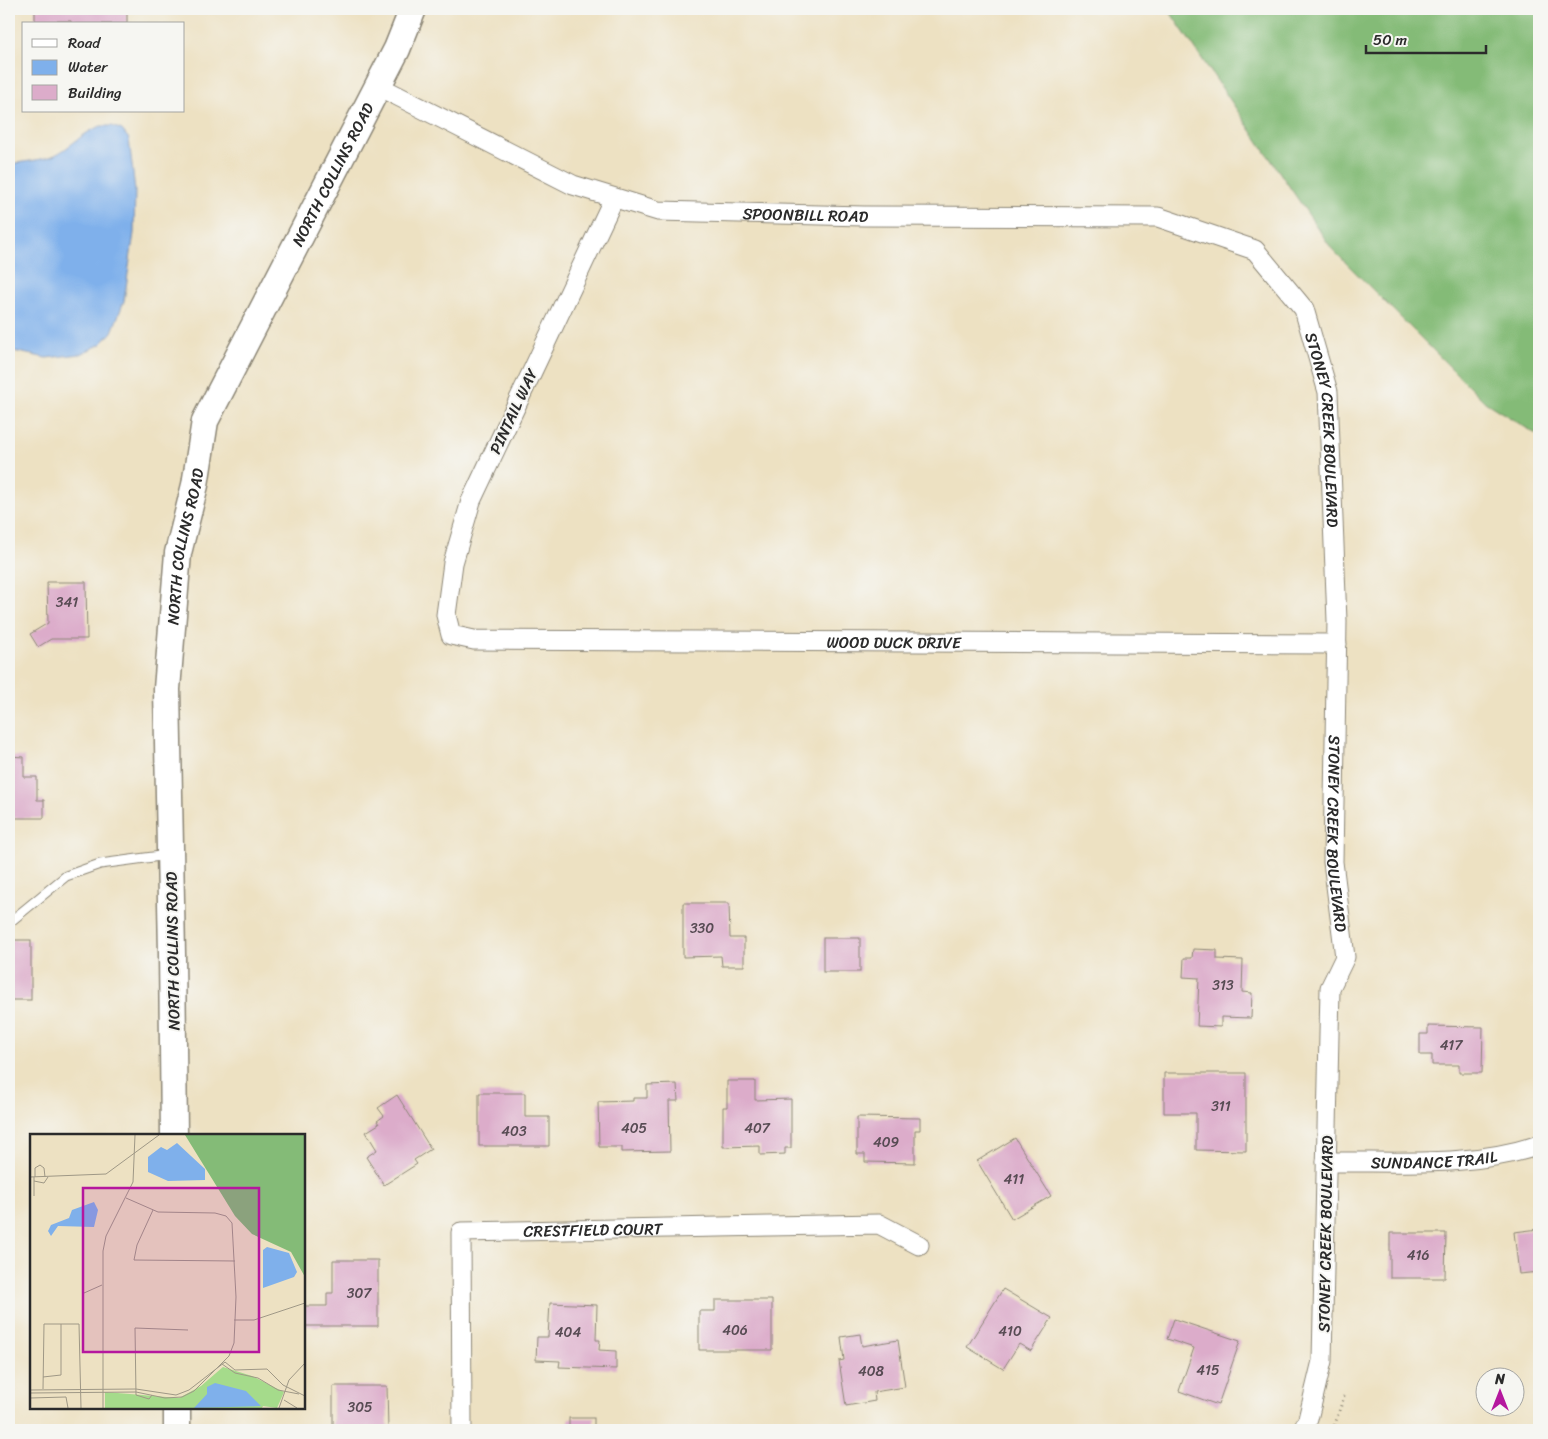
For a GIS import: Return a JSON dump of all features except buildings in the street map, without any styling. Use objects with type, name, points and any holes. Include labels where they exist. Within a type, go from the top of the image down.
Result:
[{"type":"street","name":"NORTH COLLINS ROAD","points":[[174,1134],[168,680],[178,553],[195,485],[205,421],[397,50],[413,9]]},
{"type":"street","name":"SPOONBILL ROAD","points":[[378,86],[573,185],[658,211],[874,216],[1158,217],[1255,250]]},
{"type":"street","name":"PINTAIL WAY","points":[[451,635],[446,615],[453,564],[471,501],[614,198]]},
{"type":"street","name":"STONEY CREEK BOULEVARD","points":[[1255,250],[1304,309],[1328,392],[1337,621],[1333,862],[1345,957],[1330,988],[1322,1361],[1308,1420],[1303,1430]]},
{"type":"street","name":"WOOD DUCK DRIVE","points":[[451,635],[474,640],[1337,644]]},
{"type":"street","name":"SUNDANCE TRAIL","points":[[1326,1162],[1462,1161],[1496,1157],[1539,1145]]},
{"type":"street","name":"CRESTFIELD COURT","points":[[462,1430],[461,1232],[879,1224],[919,1245]]},
{"type":"street","points":[[177,1409],[177,1430]]},
{"type":"lane","points":[[11,921],[66,876],[100,864],[170,854]]},
{"type":"path","points":[[1333,1430],[1344,1396]]},
{"type":"green space","points":[[1168,9],[1539,9],[1539,436],[1485,402],[1332,249]]},
{"type":"water","points":[[101,126],[112,126],[122,130],[129,139],[135,190],[134,233],[124,301],[112,332],[101,344],[81,354],[46,358],[9,350],[9,164],[39,160],[55,155],[88,132]]}]
